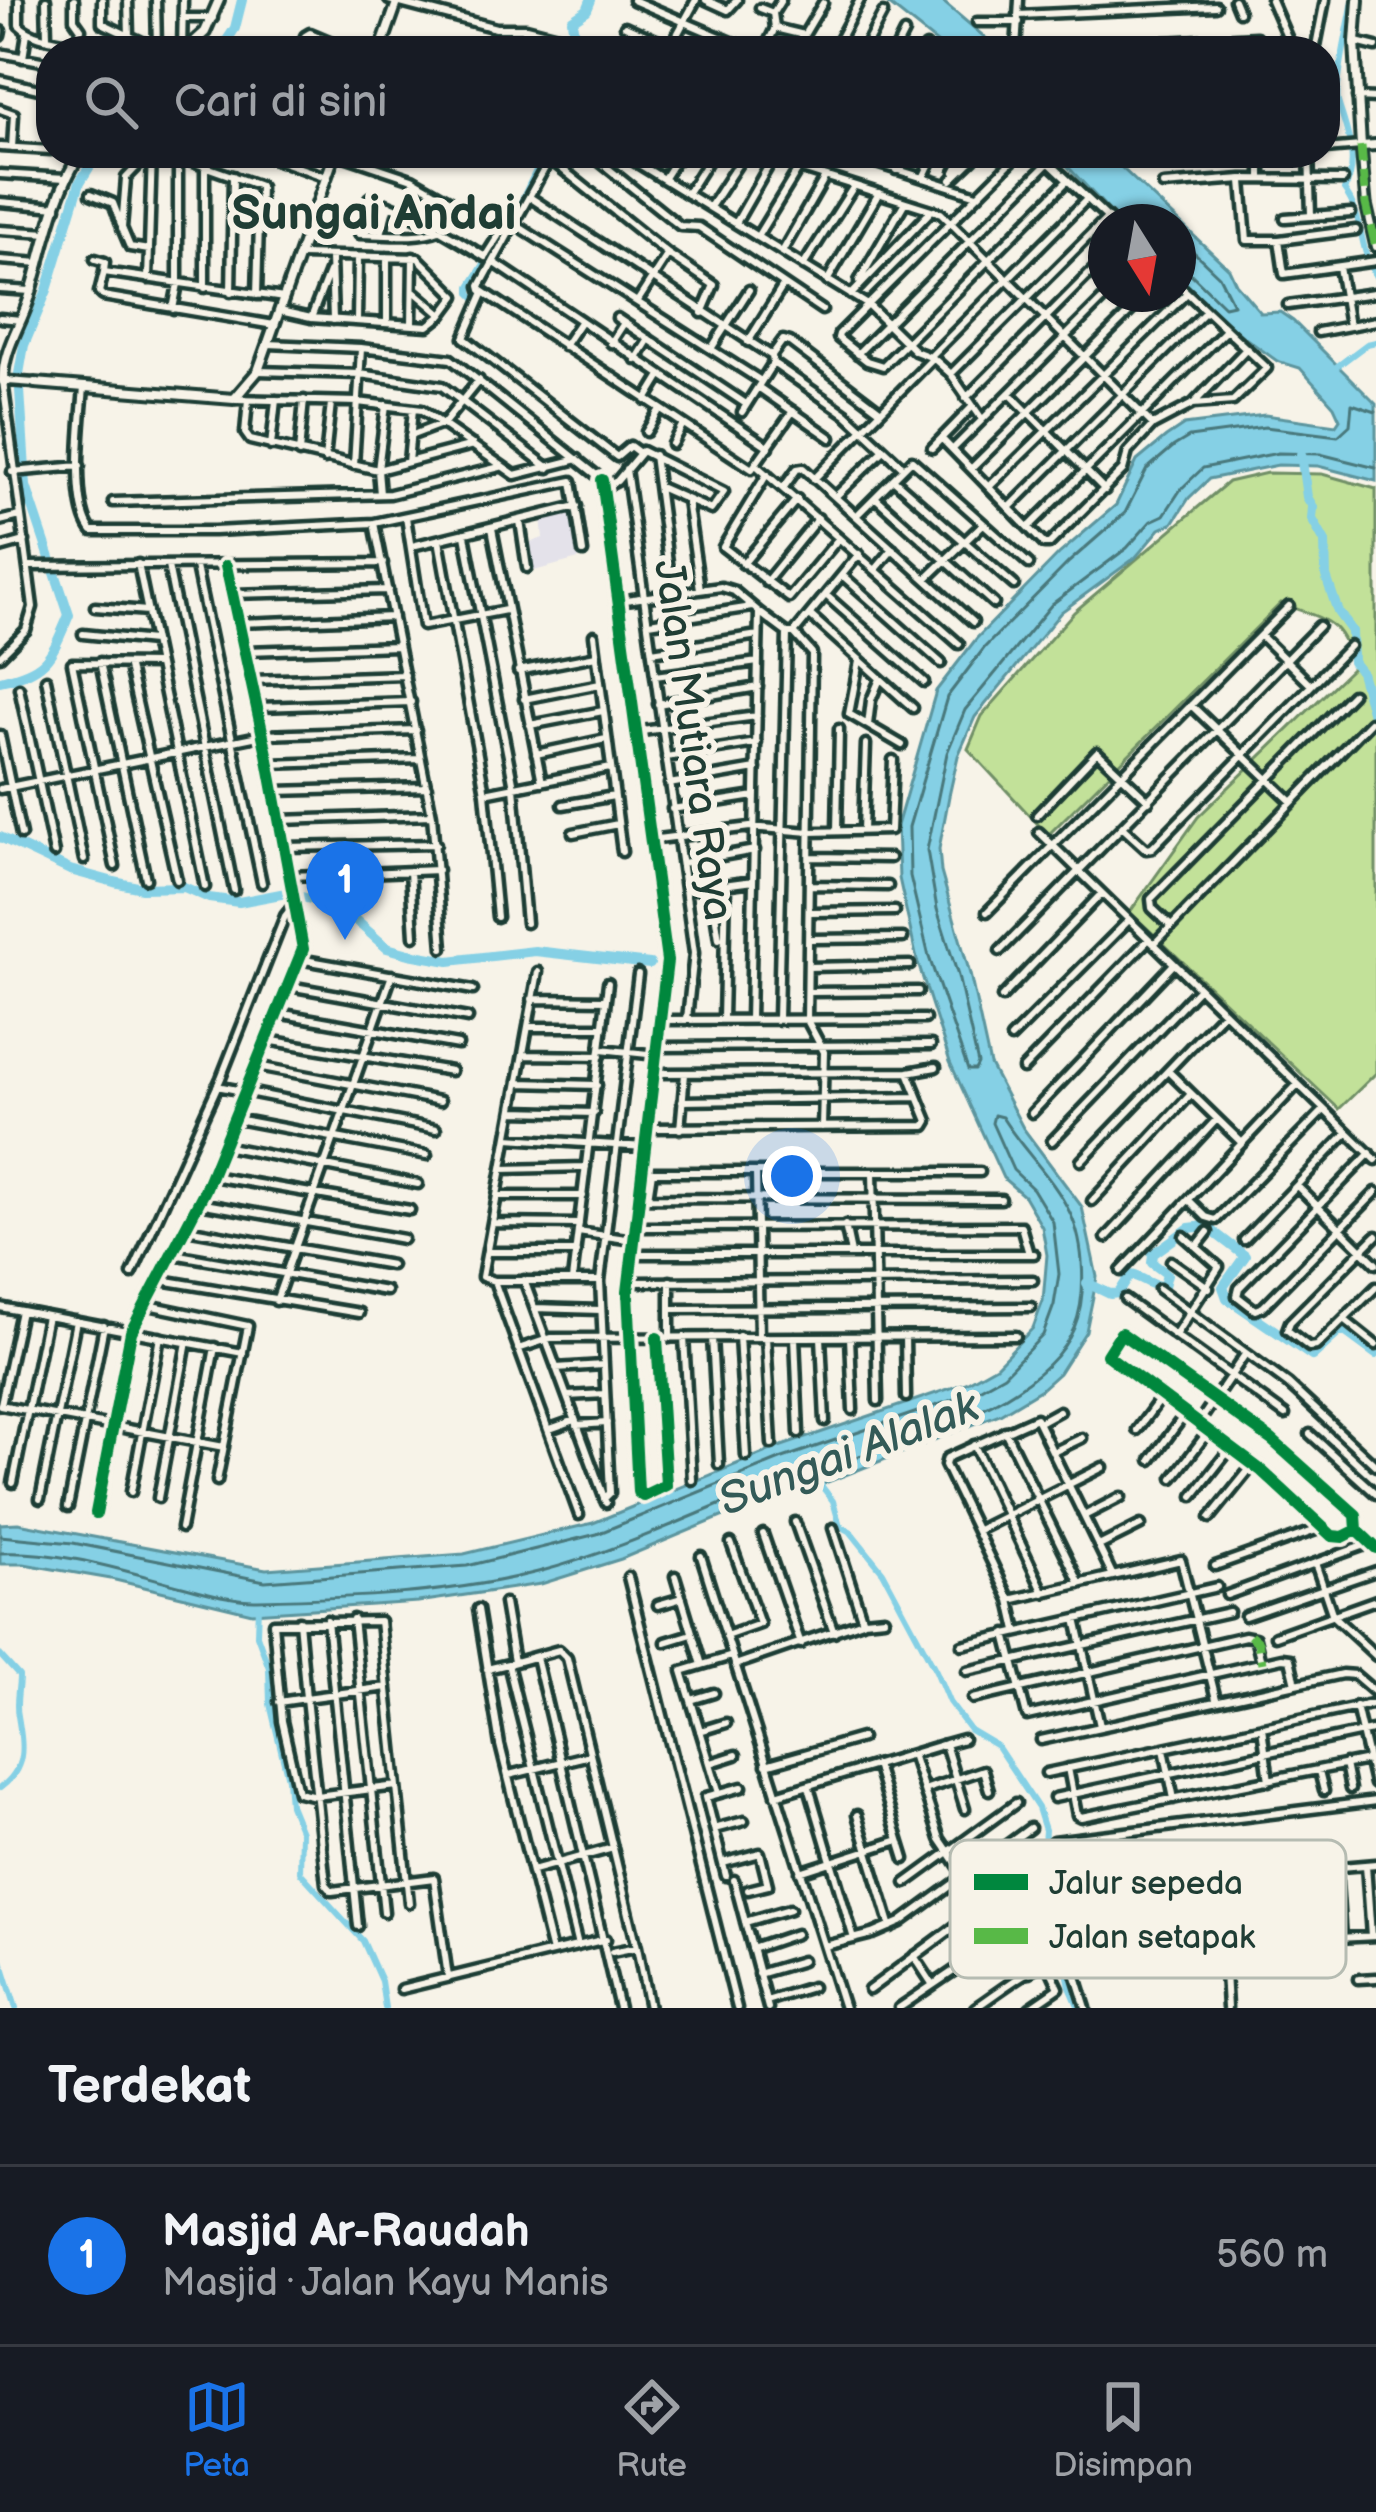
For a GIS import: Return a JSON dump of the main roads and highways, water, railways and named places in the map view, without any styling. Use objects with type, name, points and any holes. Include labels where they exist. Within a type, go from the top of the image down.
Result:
[{"type":"water","points":[[883,0],[941,0],[983,36],[928,36]]},
{"type":"water","points":[[1069,168],[1122,168],[1160,204],[1103,204]]},
{"type":"water","name":"Sungai Alalak","points":[[1196,238],[1229,269],[1261,313],[1280,312],[1293,321],[1376,404],[1376,481],[1318,466],[1278,465],[1209,479],[1173,523],[1160,529],[1135,558],[1061,612],[975,717],[958,756],[939,849],[990,1065],[1023,1128],[1082,1207],[1097,1277],[1086,1331],[1059,1373],[1000,1414],[820,1485],[820,1481],[755,1503],[621,1559],[541,1584],[418,1602],[252,1613],[111,1579],[0,1564],[0,1524],[18,1523],[266,1569],[464,1554],[593,1523],[776,1448],[966,1383],[996,1366],[1033,1328],[1043,1301],[1047,1255],[1042,1227],[1024,1196],[1003,1178],[950,1062],[917,960],[899,878],[897,826],[936,691],[976,639],[1060,553],[1116,505],[1137,461],[1184,425],[1265,415],[1336,425],[1340,419],[1300,368],[1277,361],[1196,296]]},
{"type":"waterway","name":"Sungai Andai","points":[[230,36],[242,0]]},
{"type":"waterway","points":[[574,36],[572,20],[587,10],[591,0]]},
{"type":"waterway","points":[[1340,69],[1353,0]]},
{"type":"waterway","points":[[1340,109],[1352,157],[1344,190],[1376,277]]},
{"type":"waterway","name":"Sungai Andai","points":[[0,681],[38,667],[69,615],[26,486],[19,374],[24,345],[89,168]]},
{"type":"waterway","points":[[476,307],[479,302],[470,286],[513,218],[537,168]]},
{"type":"waterway","points":[[1335,368],[1376,342]]},
{"type":"waterway","points":[[1301,454],[1312,519],[1325,542],[1326,576],[1338,612],[1352,631],[1353,662],[1361,672],[1376,726]]},
{"type":"waterway","points":[[0,837],[70,870],[142,888],[184,887],[209,898],[239,902],[286,893],[318,901],[352,917],[387,948],[409,954],[449,961],[535,951],[650,964]]},
{"type":"waterway","points":[[1087,1283],[1110,1294],[1119,1293],[1130,1275],[1164,1286],[1167,1274],[1152,1263],[1153,1254],[1189,1228],[1206,1226],[1245,1256],[1223,1287],[1227,1298],[1312,1356],[1342,1329],[1376,1354]]},
{"type":"waterway","name":"Sungai Alalak","points":[[817,1480],[833,1501],[840,1526],[850,1531],[883,1572],[949,1702],[970,1730],[997,1746],[1038,1808],[1044,1840]]},
{"type":"waterway","points":[[258,1605],[257,1635],[269,1668],[270,1704],[290,1805],[301,1832],[300,1872],[363,1941],[381,1981],[385,2008]]},
{"type":"waterway","points":[[0,1655],[19,1676],[22,1747],[15,1773],[0,1788]]},
{"type":"waterway","points":[[0,1957],[16,2008]]},
{"type":"waterway","points":[[1068,1978],[1079,2008]]},
{"type":"place","name":"Masjid Ar-Raudah","points":[[345,940]]},
{"type":"district","name":"Sungai Andai","points":[[374,212]]}]
